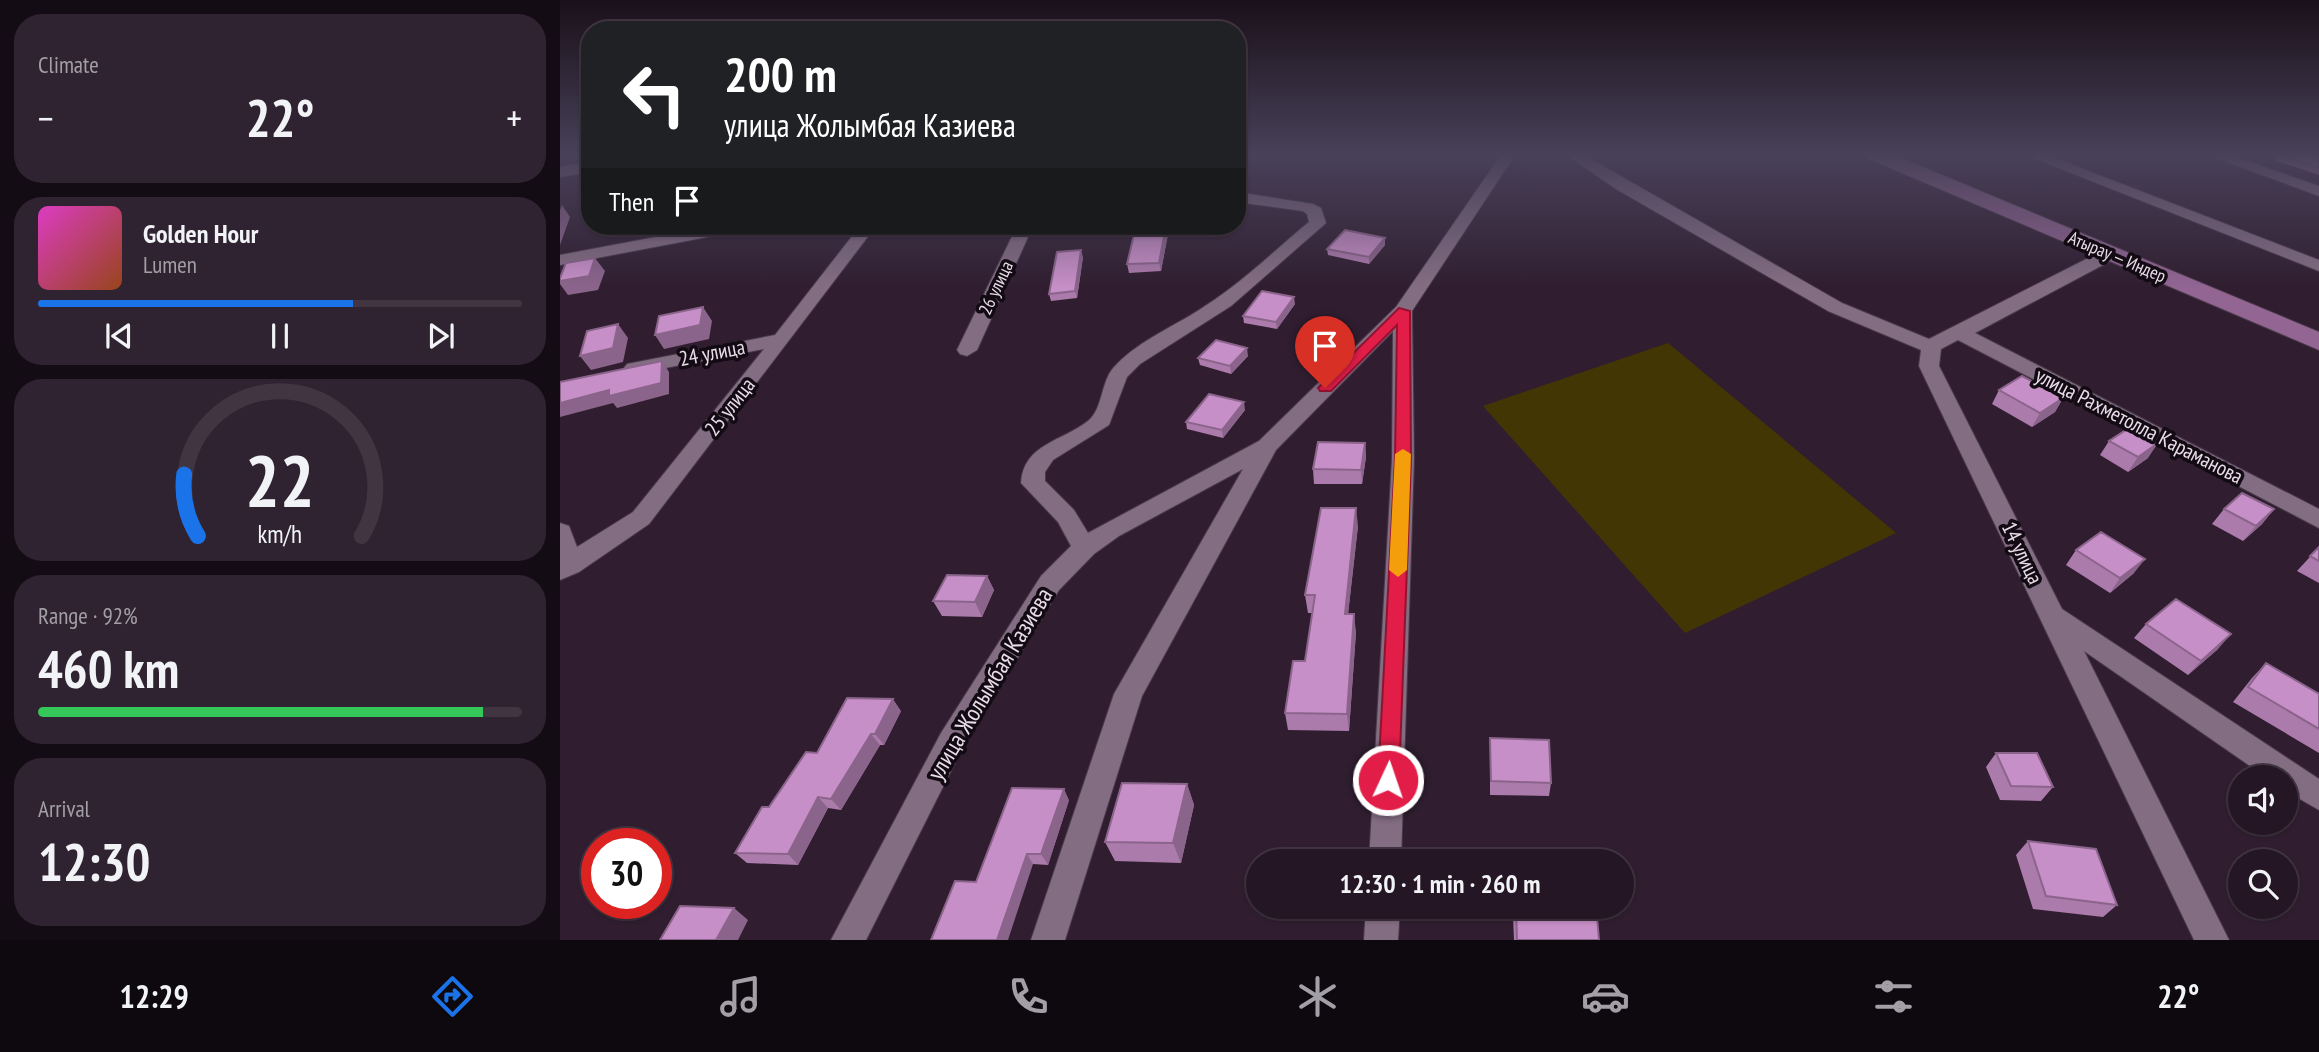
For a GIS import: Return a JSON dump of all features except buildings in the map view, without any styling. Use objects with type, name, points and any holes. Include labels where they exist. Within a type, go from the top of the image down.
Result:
[{"type":"main road","name":"Атырау — Индер","points":[[1980,199],[2319,342]]},
{"type":"main road","name":"Атырау — Индер","points":[[2013,199],[2319,326]]},
{"type":"street","points":[[1085,548],[1066,516],[1033,483],[1032,477],[1043,457],[1090,430],[1104,418],[1116,379],[1122,370],[1150,348],[1225,302],[1318,223],[1315,211],[1307,207],[1250,199]]},
{"type":"street","name":"улица Жолымбая Казиева","points":[[1048,940],[1128,694],[1267,446],[1404,311],[1479,199]]},
{"type":"street","points":[[1645,199],[1835,307],[1931,347],[1942,338],[1960,333],[2110,254]]},
{"type":"street","points":[[2146,199],[2319,266]]},
{"type":"street","points":[[560,260],[692,235]]},
{"type":"street","name":"25 улица","points":[[565,567],[640,519],[782,340],[860,235]]},
{"type":"street","name":"26 улица","points":[[967,350],[1021,235]]},
{"type":"street","points":[[1386,849],[1403,459],[1404,311]]},
{"type":"street","name":"улица Рахметолла Караманова","points":[[1960,333],[2319,519]]},
{"type":"street","name":"24 улица","points":[[609,374],[782,340]]},
{"type":"street","name":"14 улица","points":[[1931,347],[1929,366],[2212,940]]},
{"type":"street","name":"улица Жолымбая Казиева","points":[[848,940],[951,741],[1050,583],[1085,548],[1110,530],[1267,446]]},
{"type":"street","points":[[560,532],[565,567]]},
{"type":"street","points":[[2053,616],[2319,796]]},
{"type":"street","points":[[1381,940],[1382,919]]},
{"type":"shaded area","points":[[1668,343],[1896,533],[1685,633],[1483,406]]},
{"type":"slow traffic","points":[[1398,570],[1403,454]]},
{"type":"route","points":[[1325,388],[1404,311],[1403,459],[1388,780]]}]
